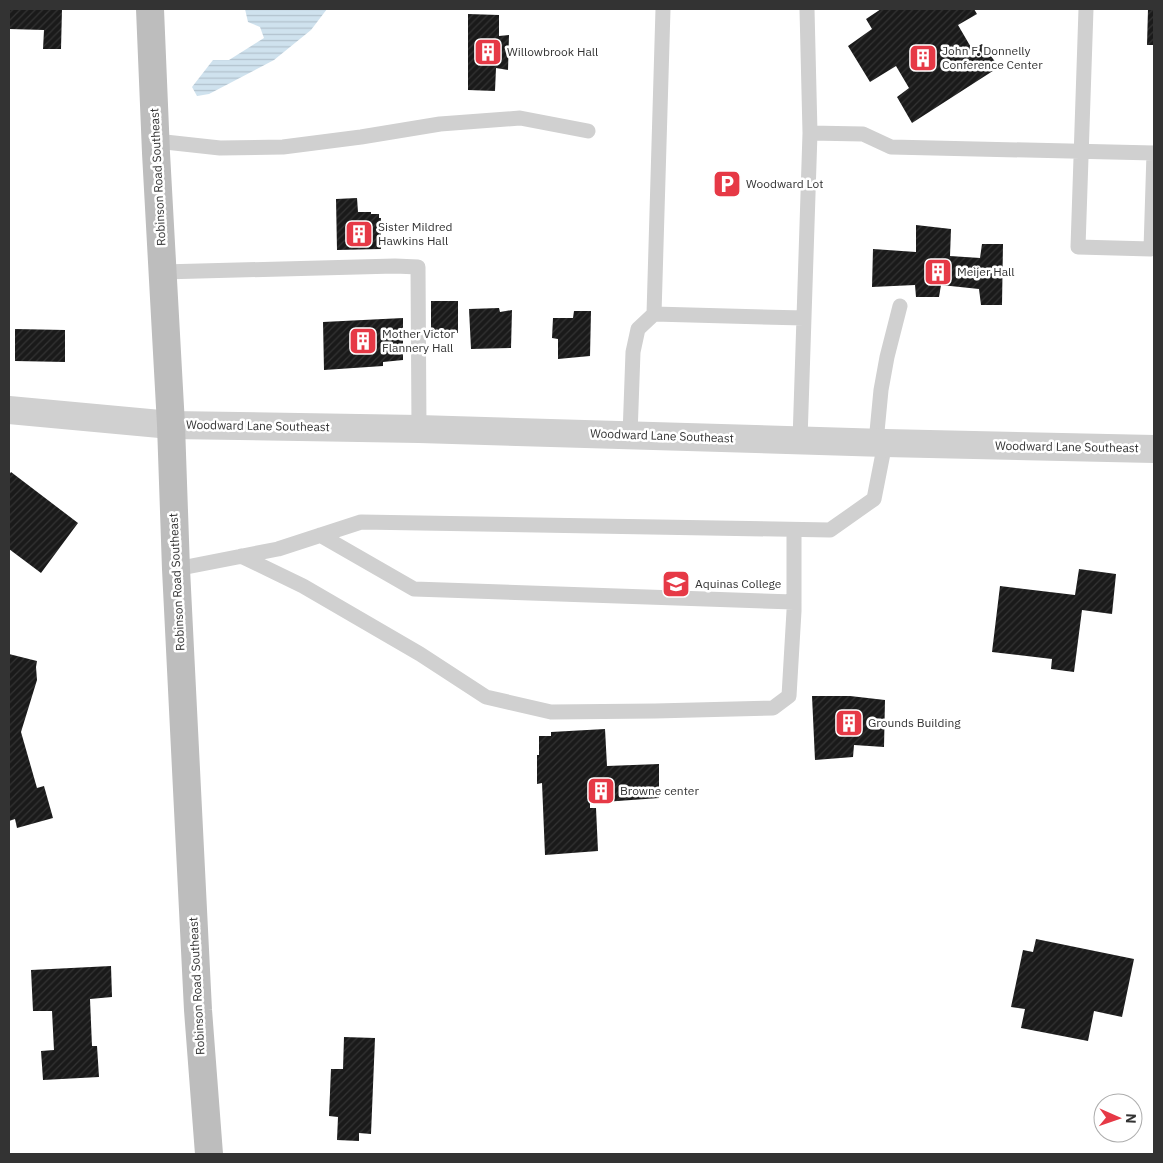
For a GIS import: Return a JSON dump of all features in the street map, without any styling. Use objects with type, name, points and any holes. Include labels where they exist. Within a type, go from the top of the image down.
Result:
[{"type":"main road","name":"Robinson Road Southeast","points":[[150,9],[198,1010],[209,1154]]},
{"type":"street","name":"Woodward Lane Southeast","points":[[9,410],[171,425],[419,429],[1154,450]]},
{"type":"lane","points":[[630,435],[633,352],[638,330],[654,314],[663,9]]},
{"type":"lane","points":[[800,440],[810,134],[807,9]]},
{"type":"lane","points":[[810,134],[863,134],[891,147],[1081,152],[1154,153],[1151,249],[1078,248],[1081,152],[1086,9]]},
{"type":"lane","points":[[156,141],[220,148],[283,147],[440,124],[520,118],[588,131]]},
{"type":"lane","points":[[162,272],[418,267],[419,429]]},
{"type":"lane","points":[[176,569],[278,549],[361,522],[830,530],[874,499],[881,443],[882,390],[887,357],[900,306]]},
{"type":"lane","points":[[654,314],[804,318]]},
{"type":"lane","points":[[241,556],[302,586],[420,654],[486,697],[551,712],[773,708],[789,696],[794,602],[794,530]]},
{"type":"lane","points":[[320,535],[414,589],[794,602]]},
{"type":"water","points":[[245,9],[327,9],[311,30],[274,60],[209,94],[197,96],[192,87],[213,60],[229,60],[264,38],[260,27],[248,22]]},
{"type":"building","points":[[9,9],[62,9],[61,49],[43,49],[44,30],[9,29]]},
{"type":"building","name":"John F. Donnelly Conference Center","points":[[881,9],[974,9],[977,14],[958,25],[972,49],[982,44],[999,67],[912,123],[897,97],[909,88],[896,66],[870,82],[848,46],[872,29],[866,19]]},
{"type":"building","points":[[1148,9],[1154,9],[1154,45],[1147,45]]},
{"type":"building","name":"Willowbrook Hall","points":[[468,14],[499,15],[499,36],[509,35],[508,70],[496,68],[495,91],[468,90]]},
{"type":"building","name":"Sister Mildred Hawkins Hall","points":[[357,198],[358,212],[379,214],[379,218],[381,218],[381,249],[337,250],[336,199]]},
{"type":"building","name":"Meijer Hall","points":[[916,225],[951,229],[950,256],[980,258],[982,244],[1003,244],[1002,305],[981,305],[979,289],[941,285],[939,297],[916,297],[915,285],[872,287],[873,249],[916,252]]},
{"type":"building","points":[[431,301],[458,301],[458,333],[431,333]]},
{"type":"building","points":[[499,308],[500,312],[512,310],[511,348],[471,349],[469,309]]},
{"type":"building","points":[[574,311],[591,311],[590,356],[558,359],[558,339],[552,338],[553,318],[573,318]]},
{"type":"building","name":"Mother Victor Flannery Hall","points":[[403,318],[403,360],[383,362],[383,366],[324,370],[323,322]]},
{"type":"building","points":[[15,329],[65,330],[65,362],[15,361]]},
{"type":"building","points":[[11,472],[78,523],[41,573],[9,549],[9,475]]},
{"type":"building","points":[[1079,569],[1116,574],[1112,614],[1082,610],[1074,672],[1051,669],[1052,659],[992,652],[1000,586],[1075,595]]},
{"type":"building","points":[[9,654],[37,661],[37,680],[21,732],[37,788],[44,786],[53,818],[17,828],[15,819],[9,821]]},
{"type":"building","name":"Grounds Building","points":[[812,696],[850,696],[885,700],[884,747],[854,745],[853,757],[815,760]]},
{"type":"building","name":"Browne center","points":[[605,729],[607,766],[659,764],[659,798],[590,803],[590,808],[596,808],[598,851],[545,855],[542,783],[537,784],[539,736],[551,736],[551,732]]},
{"type":"building","points":[[1036,939],[1134,959],[1122,1017],[1094,1011],[1088,1041],[1021,1028],[1025,1009],[1011,1007],[1023,950],[1033,952]]},
{"type":"building","points":[[111,966],[112,997],[90,999],[92,1046],[97,1046],[99,1077],[43,1080],[41,1051],[54,1050],[52,1011],[33,1011],[31,970]]},
{"type":"building","points":[[344,1037],[375,1038],[371,1134],[359,1133],[359,1141],[337,1140],[338,1117],[329,1116],[331,1069],[343,1069]]},
{"type":"place","name":"Willowbrook Hall","points":[[488,52]]},
{"type":"place","name":"John F. Donnelly Conference Center","points":[[923,58]]},
{"type":"place","name":"Woodward Lot","points":[[727,184]]},
{"type":"place","name":"Sister Mildred Hawkins Hall","points":[[359,234]]},
{"type":"place","name":"Meijer Hall","points":[[938,272]]},
{"type":"place","name":"Mother Victor Flannery Hall","points":[[363,341]]},
{"type":"place","name":"Aquinas College","points":[[676,584]]},
{"type":"place","name":"Grounds Building","points":[[849,723]]},
{"type":"place","name":"Browne center","points":[[601,791]]}]
